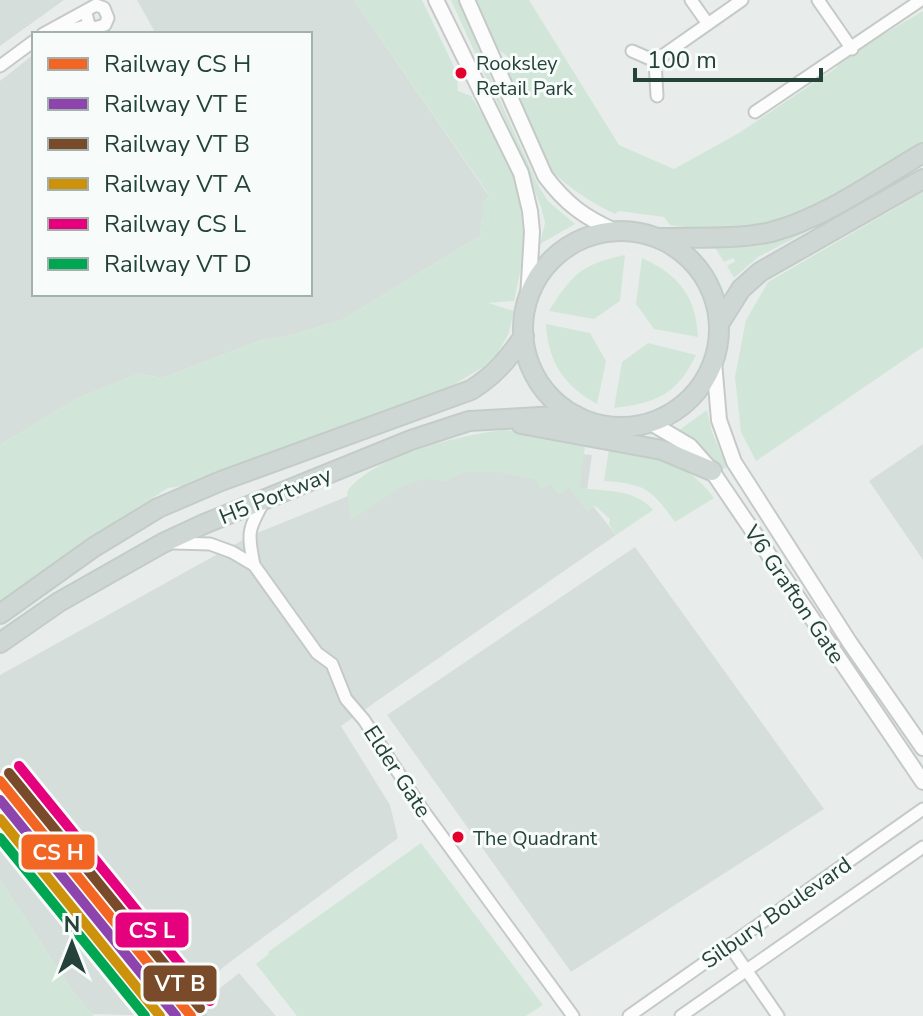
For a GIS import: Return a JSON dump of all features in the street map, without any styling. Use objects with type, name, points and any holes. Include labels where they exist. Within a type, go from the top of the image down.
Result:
[{"type":"main road","points":[[712,471],[622,435],[584,424],[544,390],[527,355],[525,314],[539,276],[557,255],[581,240],[615,231],[658,238],[741,236],[792,226],[923,153]]},
{"type":"main road","points":[[719,324],[741,289],[760,272],[923,179]]},
{"type":"main road","points":[[622,435],[673,413],[689,400],[705,380],[716,355],[719,324],[710,287],[691,260],[658,238]]},
{"type":"main road","name":"H5 Portway","points":[[0,614],[94,547],[158,508],[221,481],[471,390],[505,364],[525,314]]},
{"type":"main road","name":"H5 Portway","points":[[0,643],[59,602],[163,543],[411,440],[469,421],[499,418],[584,424]]},
{"type":"street","points":[[436,0],[521,173],[532,232],[525,314]]},
{"type":"street","points":[[467,0],[545,176],[559,195],[584,217],[615,231]]},
{"type":"street","points":[[691,0],[708,24]]},
{"type":"street","points":[[655,61],[742,0]]},
{"type":"street","points":[[818,0],[852,49]]},
{"type":"street","points":[[755,112],[921,0]]},
{"type":"street","points":[[46,32],[90,6],[109,5],[105,25],[98,28],[89,25],[63,32]]},
{"type":"street","points":[[89,25],[90,6]]},
{"type":"street","points":[[0,66],[31,43]]},
{"type":"street","points":[[632,51],[655,61]]},
{"type":"street","points":[[655,61],[657,96]]},
{"type":"street","name":"V6 Grafton Gate","points":[[716,355],[719,420],[734,462],[841,630],[922,746]]},
{"type":"street","name":"V6 Grafton Gate","points":[[651,423],[690,446],[712,471],[914,769]]},
{"type":"street","name":"Elder Gate","points":[[254,565],[249,527],[266,498]]},
{"type":"street","name":"Elder Gate","points":[[163,543],[210,544],[254,565],[317,653],[332,664],[346,699],[364,720],[422,809],[573,1016]]},
{"type":"street","name":"Silbury Boulevard","points":[[629,1016],[923,809]]},
{"type":"street","name":"Silbury Boulevard","points":[[681,1016],[922,848]]},
{"type":"street","points":[[729,945],[778,1016]]},
{"type":"shaded area","points":[[0,0],[64,0],[0,46]]},
{"type":"shaded area","points":[[137,0],[354,0],[489,196],[484,201],[480,236],[342,320],[284,337],[261,340],[163,378],[138,374],[78,398],[0,445],[0,81],[32,56],[32,296],[312,296],[312,32],[155,32]]},
{"type":"shaded area","points":[[923,444],[923,560],[869,481]]},
{"type":"shaded area","points":[[511,446],[592,455],[586,497],[616,535],[341,726],[390,805],[398,838],[230,962],[163,1016],[92,1014],[74,993],[0,880],[0,675],[250,536],[446,456]]},
{"type":"shaded area","points":[[635,547],[824,809],[571,972],[387,715]]},
{"type":"shaded area","points":[[239,973],[276,1016],[185,1016]]},
{"type":"green space","points":[[354,0],[422,0],[457,73],[458,91],[471,96],[480,111],[499,127],[521,173],[531,247],[523,258],[514,301],[488,303],[514,311],[508,335],[497,354],[483,367],[402,416],[221,481],[168,488],[0,602],[0,445],[78,398],[138,374],[163,378],[261,340],[284,337],[342,320],[480,236],[484,201],[489,195]]},
{"type":"green space","points":[[451,0],[459,0],[537,183],[548,201],[575,224],[540,244],[545,223],[541,207]]},
{"type":"green space","points":[[467,0],[529,0],[619,145],[674,169],[739,133],[836,68],[843,58],[923,11],[923,153],[831,200],[773,221],[742,227],[708,228],[670,225],[664,217],[619,211],[615,214],[566,184],[539,157],[520,124],[507,56],[484,39]]},
{"type":"green space","points":[[923,192],[923,347],[756,461],[741,432],[735,377],[746,320],[768,282]]},
{"type":"green space","points":[[808,226],[810,230],[758,257],[734,278],[727,266],[735,261],[733,258],[724,262],[714,246]]},
{"type":"green space","points":[[625,255],[620,301],[594,319],[549,311],[580,272],[598,262]]},
{"type":"green space","points":[[642,258],[666,272],[683,288],[694,310],[698,337],[654,329],[636,304]]},
{"type":"green space","points":[[546,324],[590,333],[606,361],[597,404],[575,389],[560,372],[550,350]]},
{"type":"green space","points":[[648,343],[696,355],[681,379],[664,395],[614,408],[622,362]]},
{"type":"green space","points":[[707,410],[712,432],[727,467],[723,469],[694,441],[678,431]]},
{"type":"green space","points":[[505,430],[586,440],[579,488],[629,495],[653,510],[616,535],[609,524],[610,519],[595,506],[588,512],[569,487],[559,495],[550,484],[542,489],[535,479],[498,472],[465,472],[446,481],[423,479],[399,488],[351,520],[347,492],[376,468],[419,449],[466,436]]},
{"type":"green space","points":[[609,449],[655,457],[681,467],[714,498],[675,522],[646,490],[604,481]]},
{"type":"green space","points":[[421,843],[543,1005],[526,1016],[297,1016],[256,964],[268,952]]},
{"type":"green space","points":[[0,880],[74,993],[94,1016],[0,1016]]},
{"type":"railway","points":[[143,949],[203,1016]]},
{"type":"transit line","points":[[19,766],[210,1001]]},
{"type":"transit line","points":[[9,773],[200,1008]]},
{"type":"transit line","points":[[0,781],[191,1016]]},
{"type":"transit line","points":[[0,800],[176,1016]]},
{"type":"transit line","points":[[0,819],[160,1016]]},
{"type":"transit line","points":[[0,838],[145,1016]]},
{"type":"place","name":"Rooksley Retail Park","points":[[461,73]]},
{"type":"place","name":"The Quadrant","points":[[458,837]]}]
